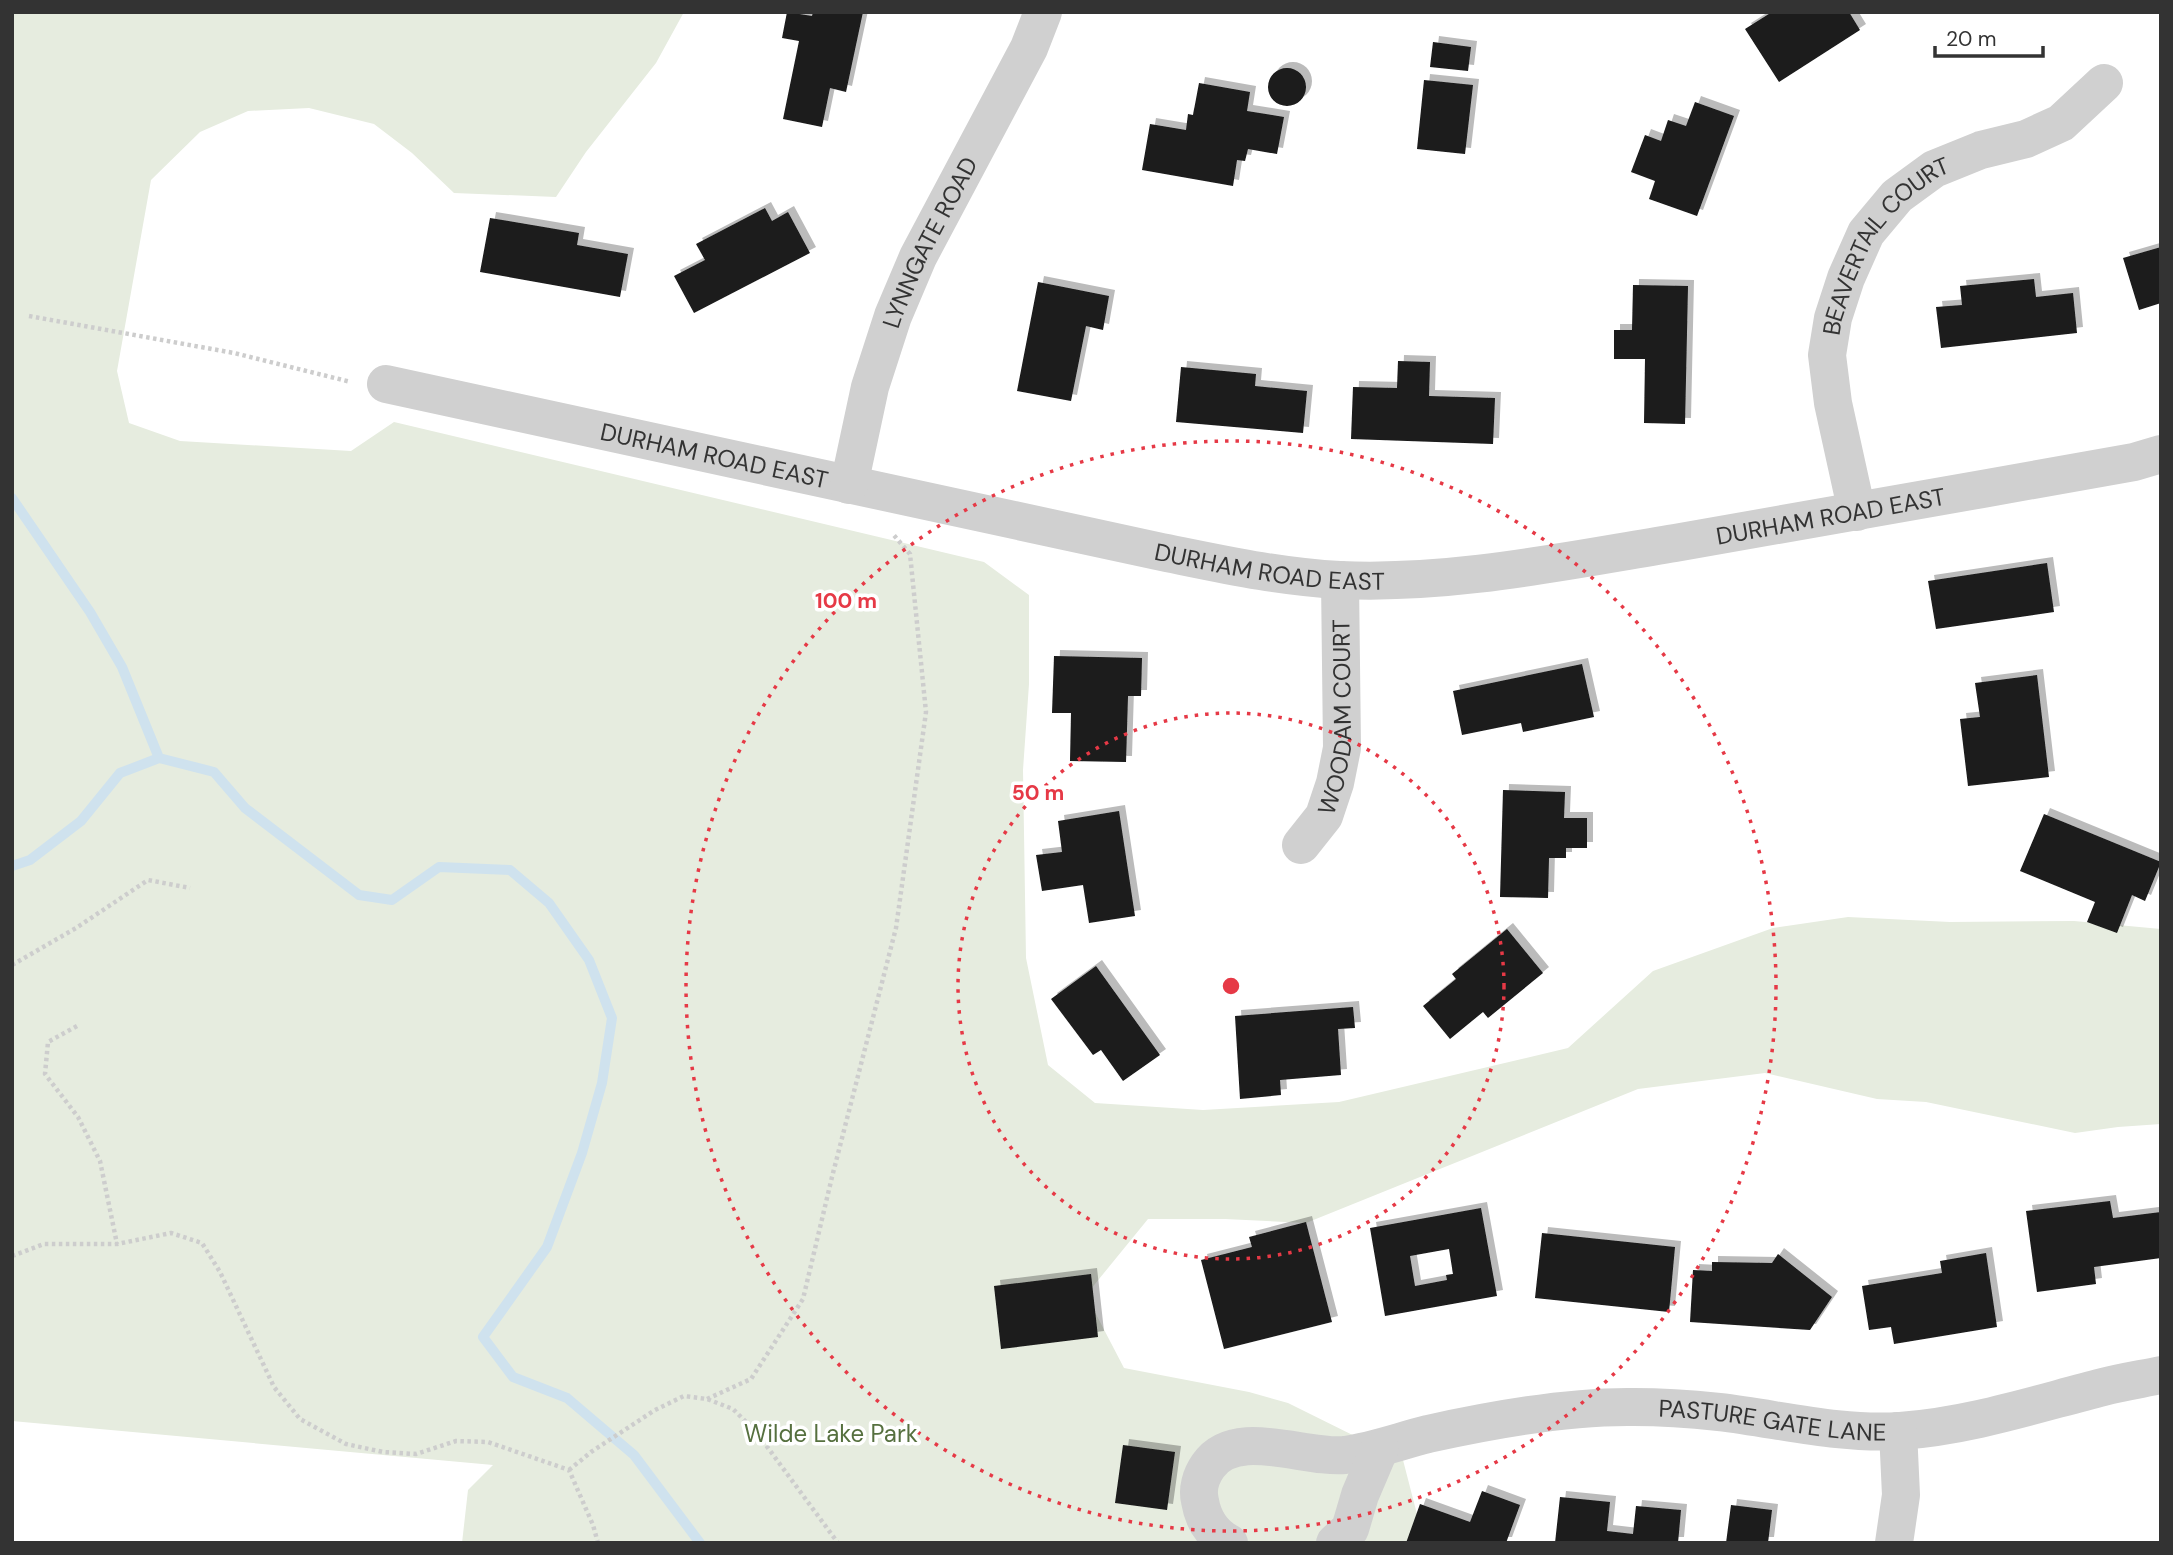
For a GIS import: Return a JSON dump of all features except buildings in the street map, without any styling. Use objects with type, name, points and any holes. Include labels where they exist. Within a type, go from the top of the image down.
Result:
[{"type":"street","name":"LYNNGATE ROAD","points":[[849,485],[870,387],[893,316],[918,257],[1029,48],[1043,12]]},
{"type":"street","name":"BEAVERTAIL COURT","points":[[1857,512],[1833,403],[1828,355],[1833,318],[1866,233],[1897,196],[1934,169],[1981,149],[2026,139],[2061,123],[2104,83]]},
{"type":"street","name":"DURHAM ROAD EAST","points":[[386,384],[1256,571],[1340,580],[1490,574],[1857,512],[2134,462],[2161,454]]},
{"type":"street","name":"WOODAM COURT","points":[[1301,845],[1324,816],[1335,783],[1342,748],[1340,580]]},
{"type":"street","name":"PASTURE GATE LANE","points":[[1229,1543],[1218,1537],[1202,1515],[1198,1494],[1202,1475],[1213,1459],[1227,1450],[1248,1446],[1342,1455],[1380,1448],[1427,1434],[1547,1412],[1633,1407],[1720,1412],[1828,1429],[1898,1431],[1961,1424],[2107,1385],[2161,1375]]},
{"type":"street","points":[[1894,1543],[1901,1496],[1898,1431]]},
{"type":"street","points":[[1335,1543],[1350,1529],[1360,1495],[1380,1448]]},
{"type":"path","points":[[29,316],[234,353],[354,382],[386,384]]},
{"type":"path","points":[[707,1399],[751,1379],[803,1299],[896,928],[926,712],[910,554],[849,485]]},
{"type":"path","points":[[12,965],[76,928],[148,880],[190,888]]},
{"type":"path","points":[[76,1026],[48,1042],[45,1074],[78,1117],[100,1161],[117,1244]]},
{"type":"path","points":[[12,1256],[44,1244],[117,1244],[171,1233],[202,1242],[220,1272],[274,1387],[300,1419],[346,1444],[383,1452],[416,1454],[456,1441],[488,1442],[569,1470],[598,1543]]},
{"type":"path","points":[[569,1470],[590,1452],[655,1410],[684,1396],[707,1399],[733,1409],[757,1433],[838,1543]]},
{"type":"green space","name":"Wilde Lake Park","points":[[12,12],[684,12],[656,63],[586,152],[556,197],[454,193],[412,153],[374,124],[309,108],[248,111],[200,132],[151,180],[117,371],[129,423],[180,441],[351,451],[394,422],[984,562],[1029,595],[1029,684],[1023,770],[1026,958],[1048,1065],[1095,1103],[1203,1110],[1339,1102],[1568,1048],[1653,971],[1773,928],[1848,917],[1950,922],[2074,921],[2161,929],[2161,1124],[2075,1133],[1926,1102],[1877,1099],[1765,1073],[1638,1089],[1306,1223],[1148,1219],[1086,1295],[1124,1368],[1249,1392],[1288,1403],[1403,1460],[1419,1522],[1411,1543],[462,1543],[468,1490],[493,1465],[12,1421]]},
{"type":"waterway","points":[[12,498],[90,612],[122,667],[159,758]]},
{"type":"waterway","points":[[12,866],[30,860],[81,821],[120,773],[159,758],[214,772],[245,808],[359,895],[392,900],[439,867],[510,870],[549,903],[589,960],[612,1018],[602,1083],[582,1153],[547,1247],[483,1337],[513,1377],[567,1398],[634,1455],[700,1543]]}]
